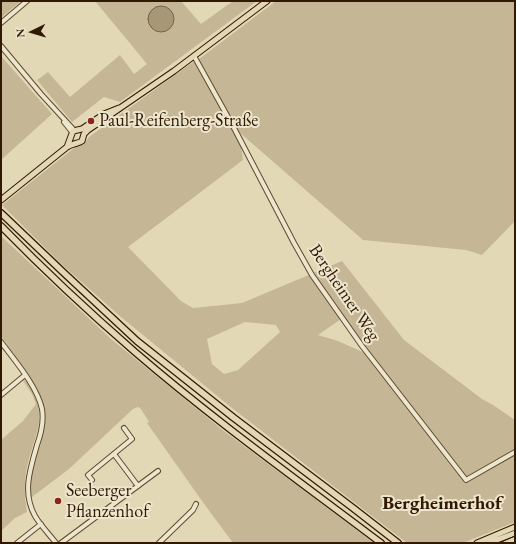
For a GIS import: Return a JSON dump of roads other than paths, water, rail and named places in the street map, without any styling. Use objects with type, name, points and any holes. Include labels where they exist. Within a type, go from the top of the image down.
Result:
[{"type":"highway","points":[[1,213],[69,279],[137,341],[234,418],[398,543]]},
{"type":"highway","points":[[1,226],[84,307],[136,353],[228,427],[381,543]]},
{"type":"main road","points":[[73,141],[78,143],[82,141],[84,134],[194,56],[267,1]]},
{"type":"main road","points":[[75,130],[110,111],[125,106]]},
{"type":"main road","points":[[75,130],[84,134]]},
{"type":"main road","points":[[1,200],[67,147],[73,141],[75,130]]},
{"type":"main road","points":[[476,543],[515,527]]},
{"type":"main road","points":[[489,543],[515,533]]},
{"type":"street","points":[[1,23],[27,1]]},
{"type":"street","points":[[1,46],[75,130]]},
{"type":"street","name":"Bergheimer Weg","points":[[194,56],[312,275],[362,346],[466,480],[515,452]]},
{"type":"street","points":[[1,342],[25,375],[39,398],[43,416],[42,428],[27,487],[30,504],[36,517],[56,543]]},
{"type":"street","points":[[1,395],[25,375]]},
{"type":"street","points":[[92,480],[88,475],[132,439],[124,428]]},
{"type":"street","points":[[114,454],[138,486]]},
{"type":"street","points":[[61,543],[158,471]]},
{"type":"street","points":[[159,543],[193,510],[196,504]]},
{"type":"street","points":[[17,543],[41,524]]},
{"type":"tram line","points":[[499,543],[515,536]]},
{"type":"place","name":"Paul-Reifenberg-Straße","points":[[91,121]]},
{"type":"place","name":"Seeberger Pflanzenhof","points":[[58,501]]},
{"type":"district","name":"Bergheimerhof","points":[[442,504]]}]
